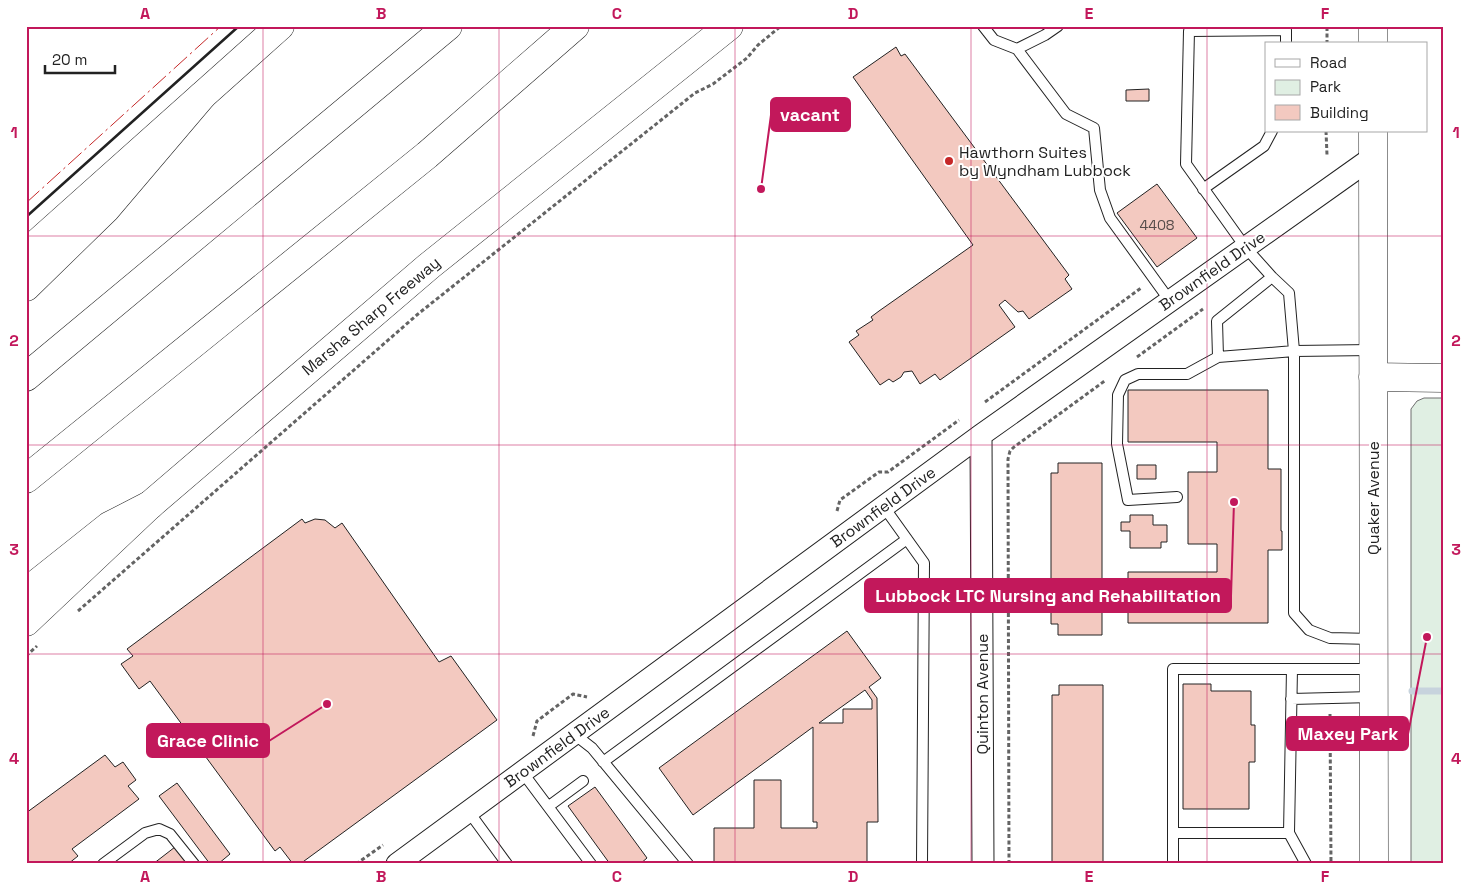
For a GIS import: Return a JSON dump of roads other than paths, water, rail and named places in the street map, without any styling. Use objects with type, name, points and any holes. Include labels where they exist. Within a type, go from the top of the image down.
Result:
[{"type":"main road","points":[[26,253],[280,26]]},
{"type":"main road","points":[[26,377],[448,26]]},
{"type":"main road","points":[[26,479],[427,154],[574,26]]},
{"type":"main road","name":"Marsha Sharp Freeway","points":[[34,632],[150,505],[430,266],[729,26]]},
{"type":"main road","points":[[1373,26],[1373,42]]},
{"type":"main road","points":[[26,286],[106,209],[202,96]]},
{"type":"main road","name":"Quaker Avenue","points":[[1373,144],[1374,864]]},
{"type":"main road","points":[[1373,377],[1444,378]]},
{"type":"main road","points":[[26,592],[109,526],[150,505]]},
{"type":"street","name":"Brownfield Drive","points":[[397,864],[981,435],[1246,248],[1373,144]]},
{"type":"street","name":"Quinton Avenue","points":[[981,435],[982,864]]},
{"type":"lane","points":[[983,26],[994,40],[1017,48],[1066,114],[1094,128],[1100,190],[1110,218],[1170,301]]},
{"type":"lane","points":[[1017,48],[1042,31],[1058,26]]},
{"type":"lane","points":[[1286,42],[1286,30],[1189,31],[1186,164],[1202,189],[1246,248],[1289,293],[1294,350],[1294,613],[1309,630],[1330,638],[1374,639]]},
{"type":"lane","points":[[1202,189],[1264,146],[1271,132]]},
{"type":"lane","points":[[1218,357],[1217,321],[1272,277]]},
{"type":"lane","points":[[1177,497],[1128,500],[1117,444],[1118,395],[1125,380],[1138,374],[1187,374],[1218,357],[1294,350],[1373,350]]},
{"type":"lane","points":[[884,507],[924,562],[922,864]]},
{"type":"lane","points":[[603,762],[907,539]]},
{"type":"lane","points":[[1174,864],[1174,669],[1374,669]]},
{"type":"lane","points":[[1292,669],[1289,833],[1306,864]]},
{"type":"lane","points":[[1291,698],[1374,697]]},
{"type":"lane","points":[[574,734],[592,748],[688,864]]},
{"type":"lane","points":[[523,772],[591,864]]},
{"type":"lane","points":[[549,806],[583,781]]},
{"type":"lane","points":[[469,812],[507,864]]},
{"type":"lane","points":[[103,864],[145,833],[159,829],[170,834],[194,864]]},
{"type":"lane","points":[[1174,833],[1289,833]]},
{"type":"waterway","points":[[1412,691],[1444,691]]},
{"type":"place","name":"Hawthorn Suites by Wyndham Lubbock","points":[[949,161]]},
{"type":"place","name":"vacant","points":[[761,189]]},
{"type":"place","name":"Lubbock LTC Nursing and Rehabilitation","points":[[1234,502]]},
{"type":"place","name":"Maxey Park","points":[[1427,637]]},
{"type":"place","name":"Grace Clinic","points":[[327,704]]}]
